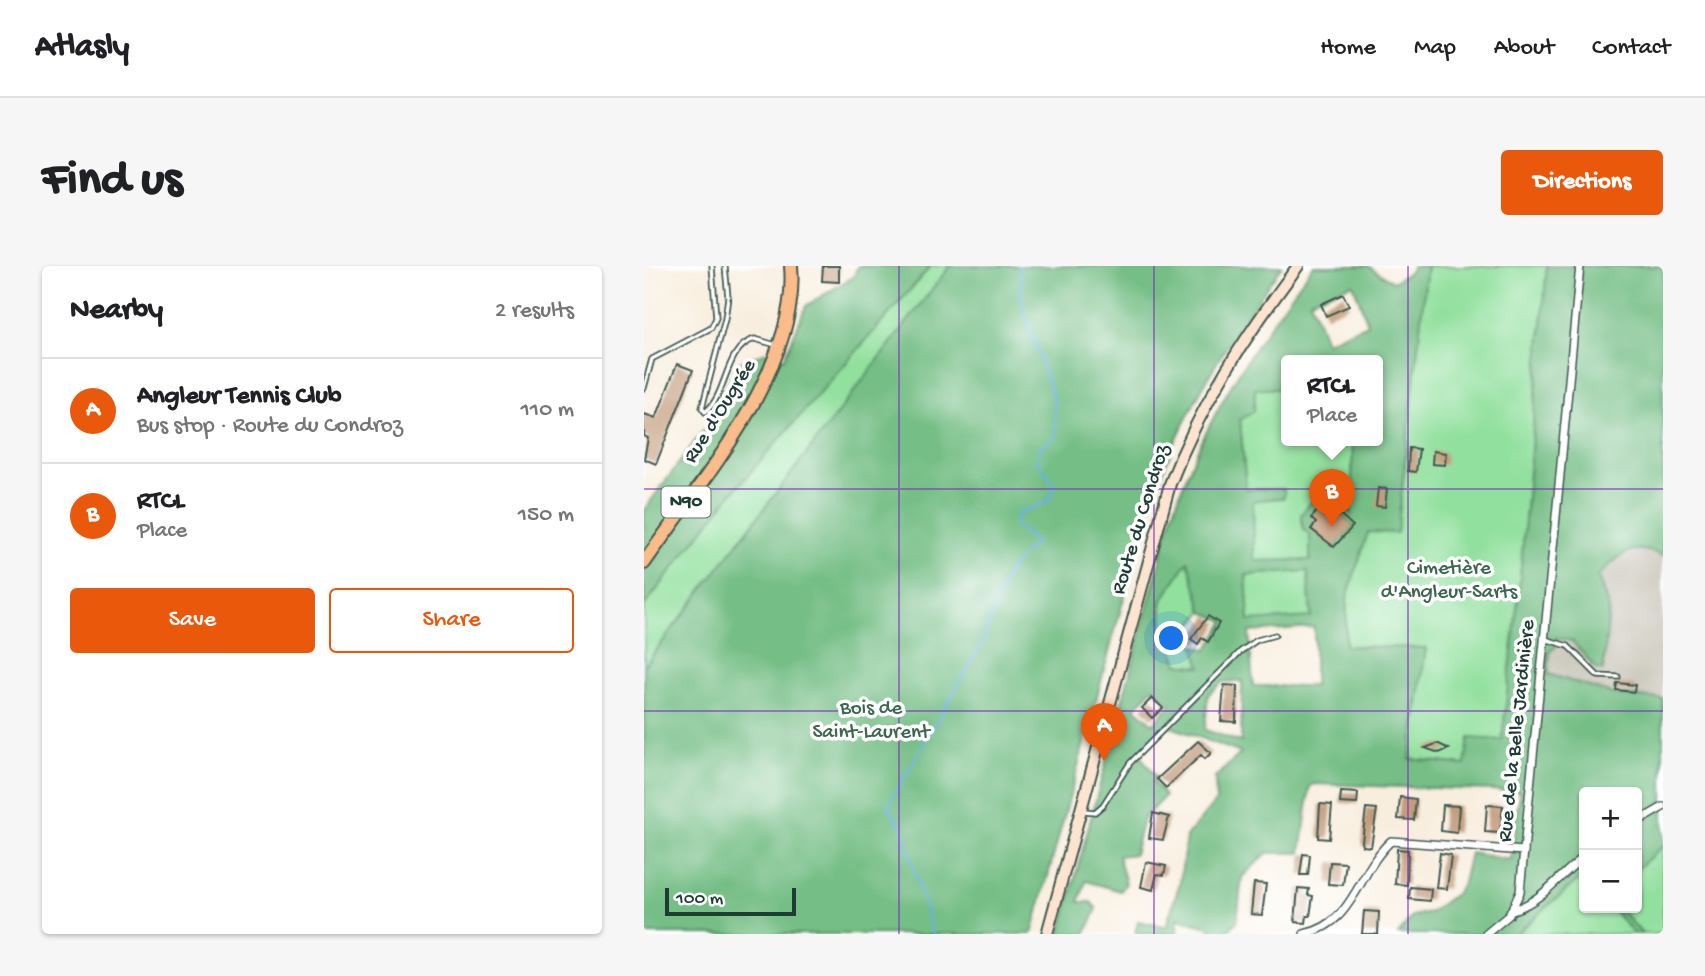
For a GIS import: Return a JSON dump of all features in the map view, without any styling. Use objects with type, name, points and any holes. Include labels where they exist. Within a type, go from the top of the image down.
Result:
[{"type":"main road","name":"Rue d'Ougrée","points":[[644,563],[728,441],[774,365],[790,304],[791,266]]},
{"type":"main road","name":"Route du Condroz","points":[[1047,934],[1158,521],[1180,458],[1227,365],[1298,266]]},
{"type":"street","name":"Rue de la Belle Jardinière","points":[[1513,910],[1520,892],[1580,266]]},
{"type":"street","points":[[1642,819],[1663,807]]},
{"type":"street","points":[[1304,934],[1326,926],[1343,912],[1376,858],[1391,841],[1524,851]]},
{"type":"street","points":[[1490,933],[1513,910],[1528,906],[1547,892],[1564,872],[1579,861]]},
{"type":"lane","points":[[644,388],[652,359],[711,328],[716,318],[712,266]]},
{"type":"lane","points":[[725,266],[729,297],[702,408],[705,412],[717,396],[739,350],[749,340],[781,346]]},
{"type":"lane","points":[[1081,810],[1095,812],[1103,805],[1130,763],[1241,651],[1257,640],[1275,635]]},
{"type":"lane","points":[[1545,639],[1568,646],[1598,676],[1618,677]]},
{"type":"shaded area","points":[[1644,547],[1663,556],[1663,699],[1616,695],[1548,674],[1550,650],[1555,647],[1556,638],[1572,641],[1596,669],[1609,609],[1598,576],[1625,552]]},
{"type":"green space","points":[[858,266],[931,266],[732,493],[644,606],[644,510],[708,424],[738,363],[766,352],[784,359],[806,306],[854,276]]},
{"type":"green space","points":[[931,266],[950,266],[644,666],[644,606],[732,493]]},
{"type":"green space","name":"Bois de Saint-Laurent","points":[[950,266],[1282,266],[1239,327],[1202,389],[1156,488],[1032,934],[644,934],[644,666]]},
{"type":"green space","points":[[1313,266],[1368,266],[1393,282],[1411,271],[1412,266],[1427,266],[1397,533],[1368,532],[1347,597],[1345,646],[1426,648],[1410,759],[1465,765],[1469,738],[1502,740],[1519,590],[1547,266],[1663,266],[1663,556],[1642,550],[1627,552],[1598,576],[1609,609],[1603,671],[1596,669],[1572,641],[1556,638],[1555,648],[1550,650],[1548,674],[1616,695],[1663,699],[1663,846],[1642,865],[1642,787],[1579,787],[1579,879],[1515,934],[1398,934],[1413,916],[1431,912],[1455,894],[1463,883],[1470,853],[1511,860],[1520,791],[1314,784],[1310,786],[1301,853],[1267,853],[1242,877],[1237,921],[1226,934],[1211,934],[1209,927],[1178,919],[1177,934],[1135,934],[1138,921],[1166,927],[1180,882],[1186,837],[1216,801],[1215,778],[1241,753],[1169,726],[1140,755],[1156,777],[1154,782],[1165,796],[1143,819],[1134,854],[1118,856],[1126,883],[1121,891],[1086,881],[1079,902],[1091,902],[1097,909],[1085,934],[1060,934],[1169,526],[1212,421],[1248,359]],"holes":[[[1353,284],[1368,324],[1326,342],[1310,300]],[[1281,355],[1383,355],[1383,446],[1353,446],[1351,513],[1331,495],[1315,497],[1301,515],[1303,530],[1310,535],[1310,560],[1254,561],[1253,501],[1284,497],[1284,489],[1246,489],[1240,420],[1254,411],[1255,389],[1281,387]],[[1331,506],[1353,526],[1334,546],[1311,529],[1315,521]],[[1188,561],[1203,612],[1225,621],[1207,650],[1194,645],[1201,667],[1178,664],[1171,645],[1164,640],[1161,602]],[[1308,571],[1311,617],[1249,621],[1246,575]],[[1314,627],[1314,686],[1253,686],[1249,632]],[[1242,681],[1241,742],[1205,730],[1208,695],[1222,682]],[[1153,688],[1171,704],[1153,724],[1135,708]]]},
{"type":"green space","name":"Cimetière d'Angleur-Sarts","points":[[1427,266],[1547,266],[1519,590],[1502,740],[1465,765],[1410,759],[1426,648],[1345,646],[1347,597],[1368,532],[1397,532]]},
{"type":"green space","points":[[1281,379],[1281,446],[1353,446],[1352,514],[1315,497],[1301,515],[1310,535],[1310,560],[1254,561],[1253,500],[1283,498],[1284,490],[1246,489],[1240,420],[1254,411],[1255,389],[1277,389]]},
{"type":"green space","points":[[1188,560],[1203,612],[1183,633],[1194,645],[1202,667],[1178,664],[1171,645],[1164,640],[1161,602]]},
{"type":"green space","points":[[1308,571],[1311,618],[1249,622],[1246,575]]},
{"type":"green space","points":[[1663,846],[1663,934],[1642,934],[1623,913],[1642,913],[1642,865]]},
{"type":"green space","points":[[1579,879],[1579,913],[1616,913],[1634,934],[1515,934]]},
{"type":"green space","points":[[1616,913],[1623,913],[1642,934],[1634,934]]},
{"type":"building","points":[[823,266],[839,266],[839,282],[822,281]]},
{"type":"building","points":[[1343,294],[1349,306],[1326,316],[1321,304]]},
{"type":"building","points":[[677,364],[693,370],[656,464],[644,459],[648,438],[644,436],[644,414],[656,418]]},
{"type":"building","points":[[1409,448],[1419,449],[1416,472],[1408,471]]},
{"type":"building","points":[[1433,451],[1446,453],[1445,465],[1432,464]]},
{"type":"building","points":[[1378,488],[1387,489],[1385,507],[1376,506]]},
{"type":"building","points":[[1331,506],[1353,526],[1334,547],[1311,529],[1316,523],[1311,518],[1320,508],[1326,512]]},
{"type":"building","points":[[1208,616],[1219,623],[1208,642],[1202,638],[1198,644],[1191,639]]},
{"type":"building","points":[[1617,683],[1635,685],[1634,692],[1616,690]]},
{"type":"building","points":[[1224,685],[1237,686],[1236,722],[1221,721]]},
{"type":"building","points":[[1152,698],[1163,708],[1152,718],[1142,708]]},
{"type":"building","points":[[1198,741],[1211,753],[1205,759],[1201,755],[1166,788],[1157,779]]},
{"type":"building","points":[[1436,744],[1449,749],[1439,753],[1425,748]]},
{"type":"building","points":[[1341,792],[1358,793],[1357,804],[1340,803]]},
{"type":"building","points":[[1400,797],[1416,799],[1414,820],[1398,819]]},
{"type":"building","points":[[1320,804],[1332,805],[1329,839],[1318,838]]},
{"type":"building","points":[[1443,805],[1459,806],[1457,833],[1441,831]]},
{"type":"building","points":[[1487,805],[1503,806],[1500,833],[1485,832]]},
{"type":"building","points":[[1366,808],[1377,809],[1371,847],[1363,846],[1362,842]]},
{"type":"building","points":[[1153,813],[1169,817],[1163,840],[1149,838]]},
{"type":"building","points":[[1397,849],[1408,850],[1407,885],[1395,884]]},
{"type":"building","points":[[1440,853],[1451,855],[1447,889],[1436,888]]},
{"type":"building","points":[[1303,854],[1310,855],[1308,875],[1300,875]]},
{"type":"building","points":[[1146,862],[1166,866],[1164,875],[1157,874],[1153,890],[1141,887]]},
{"type":"building","points":[[1330,862],[1346,863],[1343,885],[1328,884]]},
{"type":"building","points":[[1254,883],[1266,884],[1262,915],[1251,914]]},
{"type":"building","points":[[1410,887],[1431,889],[1430,901],[1409,899]]},
{"type":"building","points":[[1298,888],[1309,889],[1308,895],[1313,896],[1310,916],[1307,916],[1306,923],[1295,922]]},
{"type":"building","points":[[1364,911],[1379,912],[1378,934],[1362,934]]},
{"type":"waterway","points":[[933,934],[902,828],[888,806],[982,643],[1008,571],[1036,542],[1015,525],[1018,513],[1049,501],[1055,485],[1038,463],[1039,448],[1055,438],[1054,401],[1023,309],[1019,266]]},
{"type":"place","name":"RTCL","points":[[1332,527]]},
{"type":"place","name":"Angleur Tennis Club","points":[[1104,761]]}]
